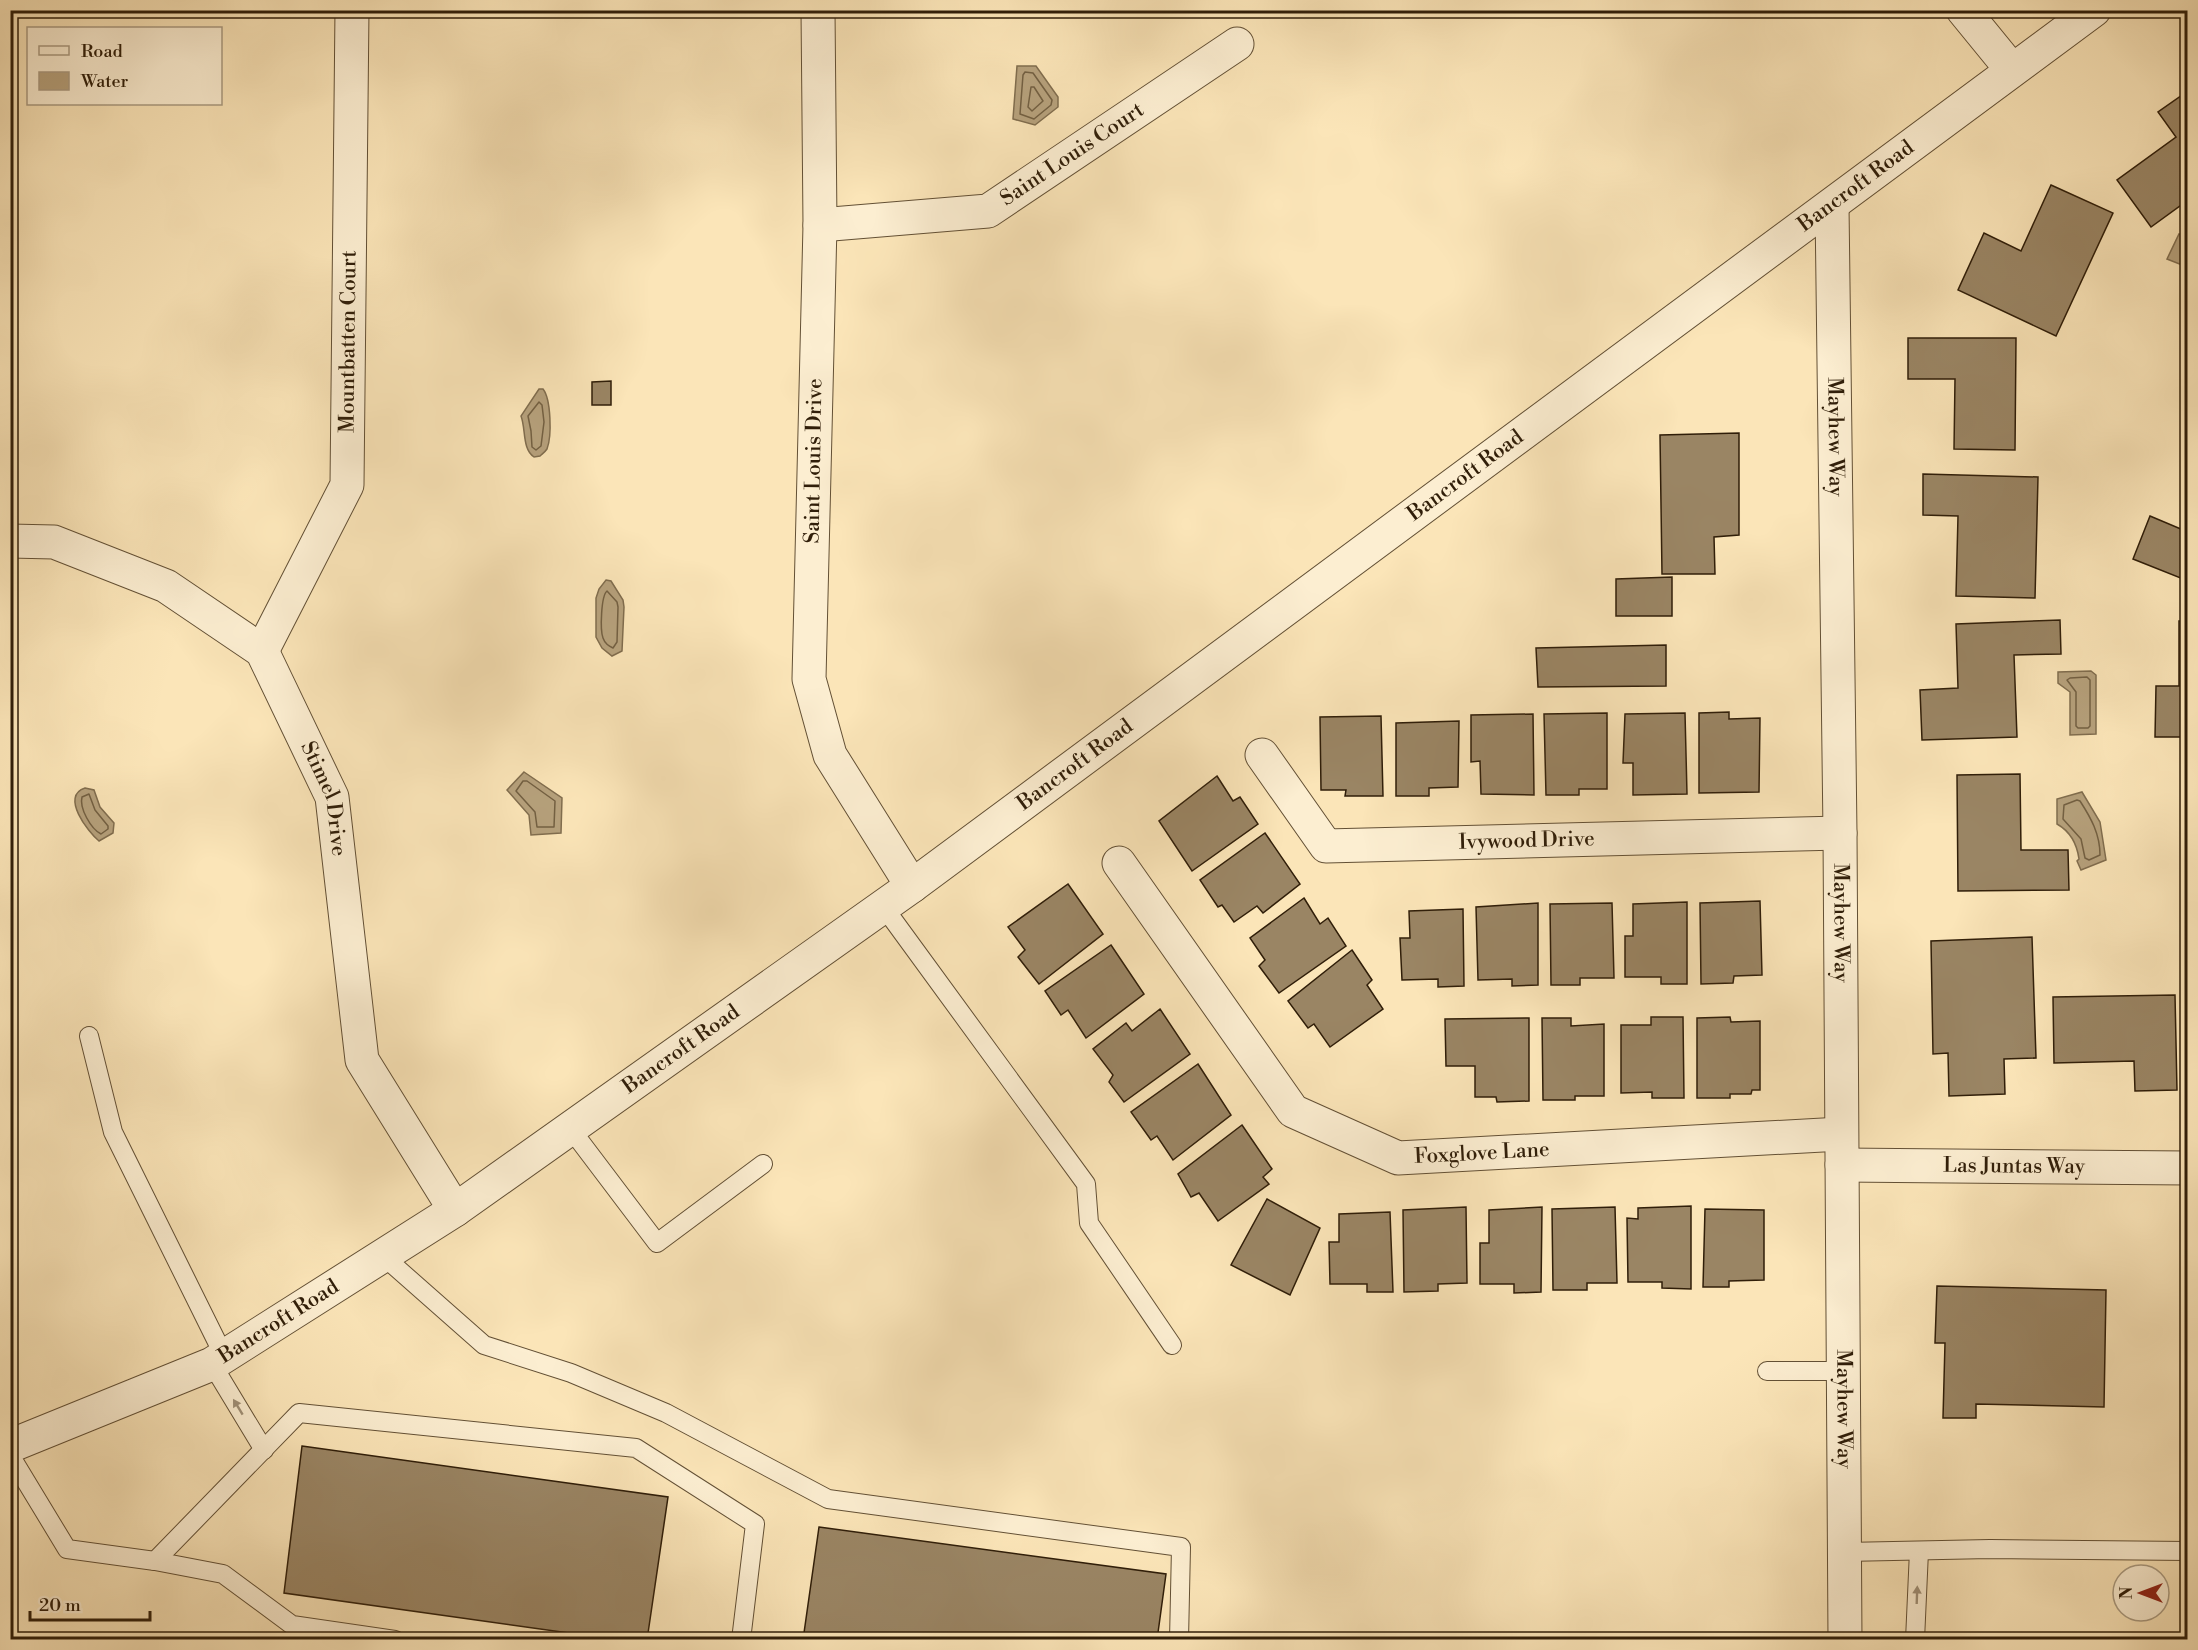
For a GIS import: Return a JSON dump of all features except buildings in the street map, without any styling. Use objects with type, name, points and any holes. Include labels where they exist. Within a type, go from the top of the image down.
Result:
[{"type":"street","name":"Mountbatten Court","points":[[262,651],[347,485],[352,10]]},
{"type":"street","name":"Saint Louis Drive","points":[[818,10],[820,225],[808,678],[830,755],[912,886]]},
{"type":"street","points":[[1964,10],[2012,70]]},
{"type":"street","name":"Bancroft Road","points":[[10,1446],[218,1360],[454,1210],[912,886],[2094,10]]},
{"type":"street","name":"Saint Louis Court","points":[[820,225],[988,211],[1237,44]]},
{"type":"street","name":"Mayhew Way","points":[[1832,206],[1840,833],[1845,1640]]},
{"type":"street","points":[[10,542],[54,542],[166,586],[262,651]]},
{"type":"street","name":"Stimel Drive","points":[[262,651],[332,797],[362,1060],[454,1210]]},
{"type":"street","name":"Ivywood Drive","points":[[1262,755],[1326,846],[1840,833]]},
{"type":"street","name":"Foxglove Lane","points":[[1119,863],[1293,1111],[1398,1158],[1841,1150]]},
{"type":"street","name":"Las Juntas Way","points":[[1841,1150],[2187,1168]]},
{"type":"lane","points":[[884,906],[1086,1184],[1089,1223],[1172,1345]]},
{"type":"lane","points":[[89,1036],[112,1132],[218,1360],[264,1450]]},
{"type":"lane","points":[[570,1128],[657,1243],[763,1164]]},
{"type":"lane","points":[[382,1256],[484,1345],[571,1373],[666,1413],[828,1499],[1181,1547],[1179,1640]]},
{"type":"lane","points":[[1767,1371],[1844,1371]]},
{"type":"lane","points":[[155,1561],[299,1413],[636,1448],[756,1524],[741,1640]]},
{"type":"lane","points":[[10,1455],[68,1549],[155,1561],[223,1574],[292,1625],[395,1640]]},
{"type":"lane","points":[[1915,1640],[1919,1551]]},
{"type":"lane","points":[[1845,1552],[2187,1551]]},
{"type":"water","points":[[1017,66],[1036,66],[1058,97],[1058,107],[1035,125],[1013,119]]},
{"type":"water","points":[[2179,234],[2187,236],[2187,267],[2167,259]]},
{"type":"water","points":[[539,389],[543,389],[548,401],[550,436],[547,449],[540,456],[534,457],[526,444],[521,416]]},
{"type":"water","points":[[606,580],[611,581],[623,600],[624,607],[622,651],[612,656],[602,648],[596,637],[596,598]]},
{"type":"water","points":[[2091,671],[2096,675],[2096,734],[2070,735],[2070,692],[2058,683],[2058,672]]},
{"type":"water","points":[[524,772],[562,798],[561,833],[531,835],[529,815],[507,790]]},
{"type":"water","points":[[85,788],[94,790],[100,807],[114,823],[113,833],[99,841],[78,814],[75,798],[78,792]]},
{"type":"water","points":[[2082,792],[2100,822],[2106,860],[2081,870],[2077,861],[2079,859],[2077,848],[2066,831],[2057,824],[2057,799]]}]
